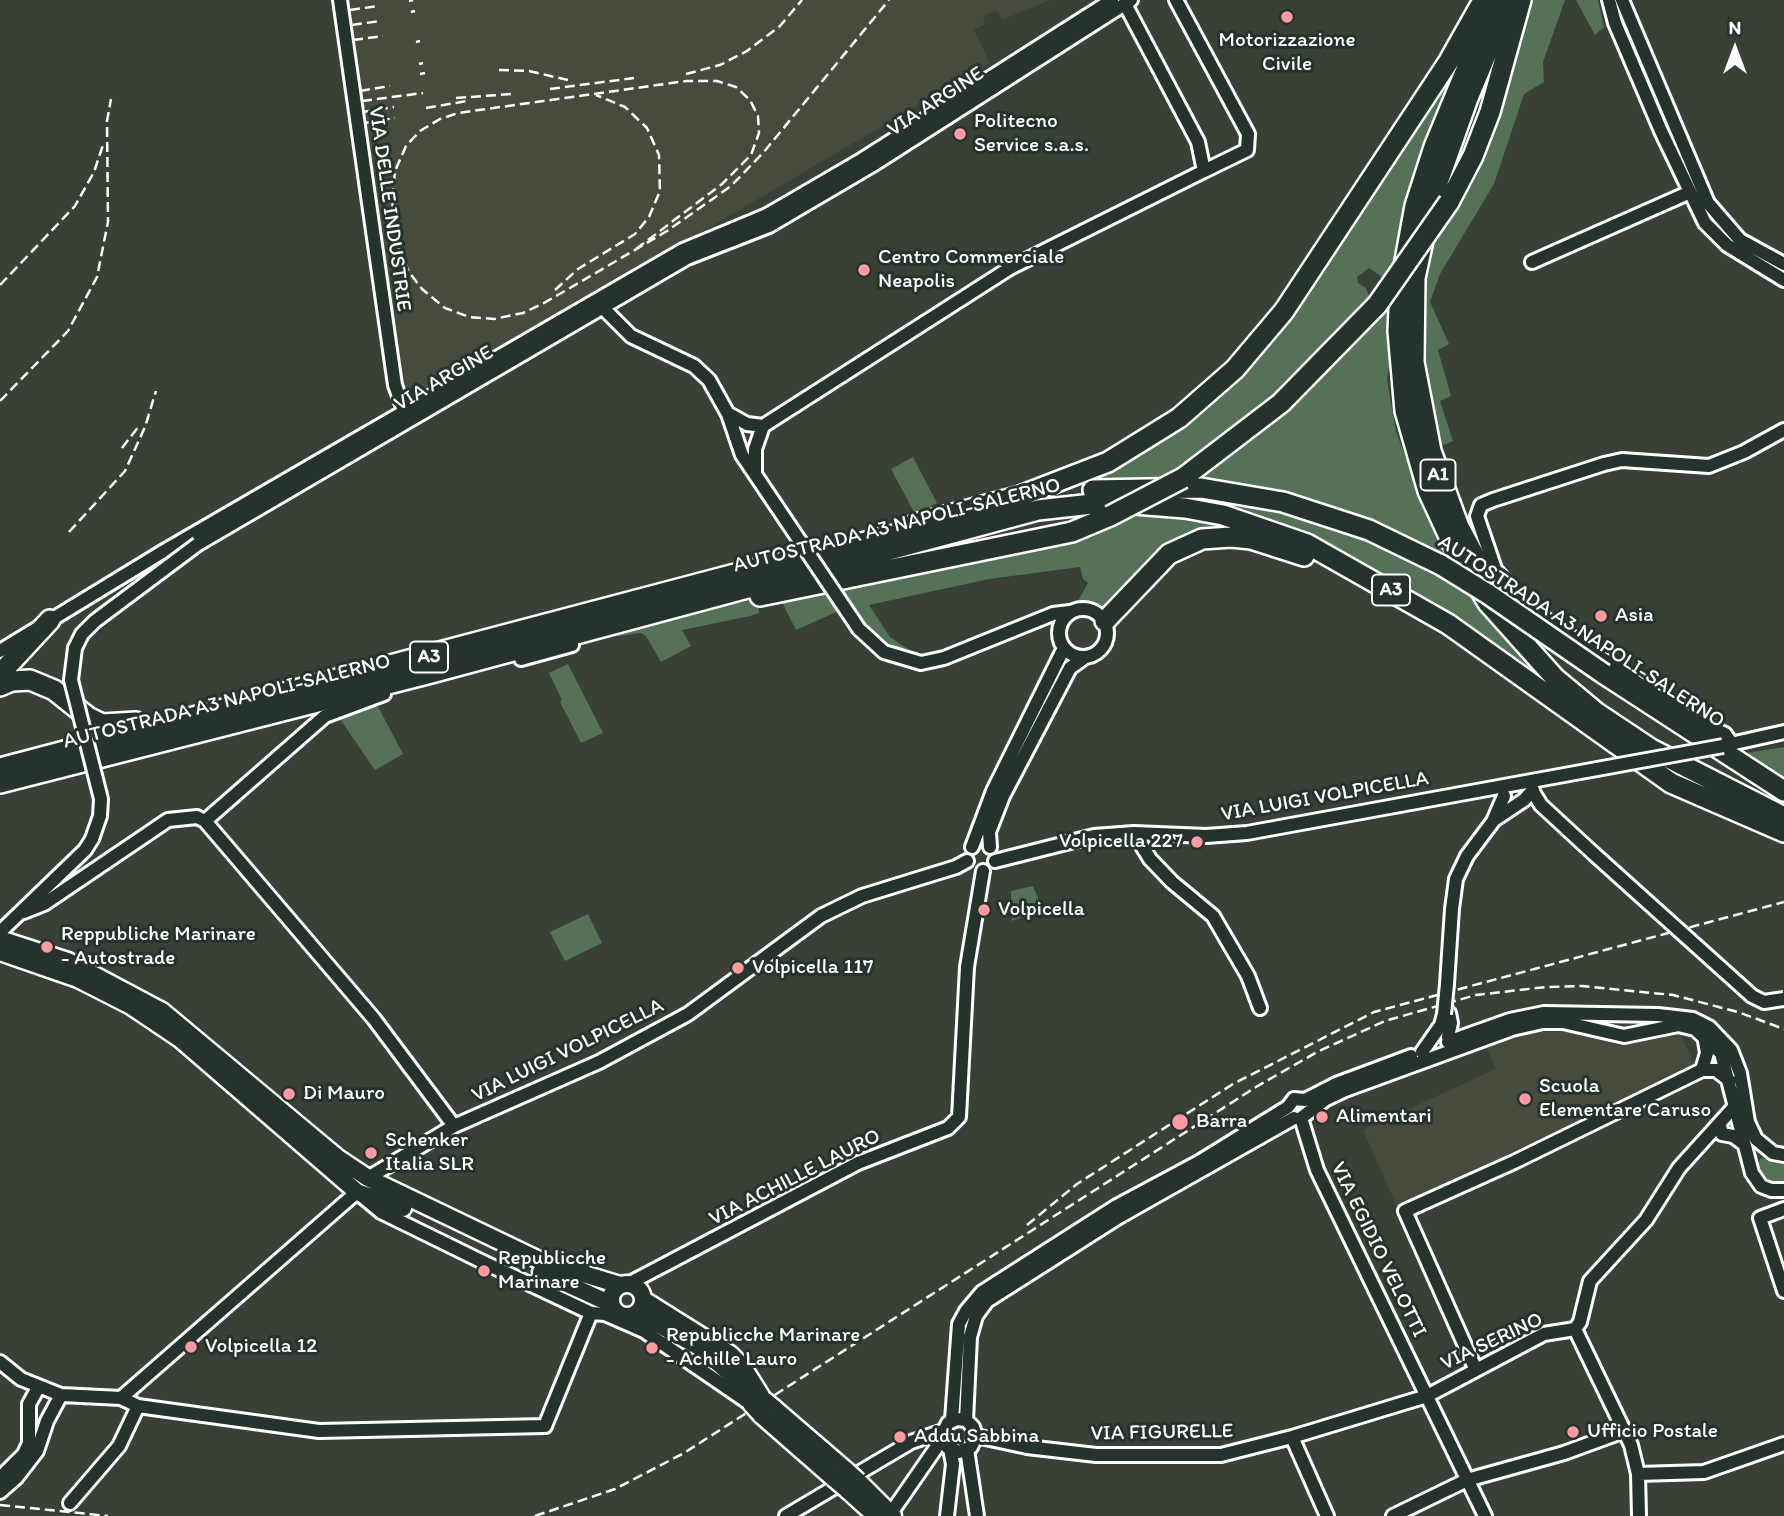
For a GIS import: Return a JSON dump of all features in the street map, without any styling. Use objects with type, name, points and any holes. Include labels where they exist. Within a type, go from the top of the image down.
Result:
[{"type":"highway","points":[[858,543],[1074,477],[1150,438],[1204,397],[1235,369],[1284,311],[1449,61],[1484,0]]},
{"type":"highway","name":"A1","points":[[1495,0],[1434,146],[1415,206],[1400,288],[1398,331],[1405,411],[1428,491],[1452,543],[1488,603],[1555,678],[1597,713],[1651,749],[1784,817]]},
{"type":"highway","name":"A1","points":[[1509,0],[1468,98],[1432,199],[1416,278],[1414,348],[1418,393],[1442,489],[1477,562],[1502,601],[1557,663],[1649,734],[1784,804]]},
{"type":"highway","points":[[618,621],[717,605],[1072,532],[1110,516],[1183,478],[1281,403],[1377,305],[1449,202],[1473,156],[1490,112],[1521,0]]},
{"type":"highway","name":"AUTOSTRADA A3 NAPOLI-SALERNO","points":[[0,768],[858,543],[1056,496],[1095,490],[1168,487],[1239,494],[1312,510],[1395,540],[1488,594],[1784,792]]},
{"type":"highway","name":"AUTOSTRADA A3 NAPOLI-SALERNO","points":[[0,784],[431,673],[1038,510],[1110,502],[1153,504],[1223,515],[1307,544],[1448,624],[1671,783],[1784,832]]},
{"type":"highway","points":[[1105,621],[1169,554],[1202,539],[1251,539],[1349,575],[1538,688]]},
{"type":"highway","points":[[0,674],[50,620]]},
{"type":"highway","points":[[0,686],[12,681],[41,682],[88,717],[102,724],[117,725],[292,692]]},
{"type":"main road","points":[[0,939],[68,961],[162,1010],[338,1158],[368,1178],[541,1261],[636,1286],[643,1297],[730,1354],[743,1367],[763,1407]]},
{"type":"main road","points":[[0,952],[78,979],[160,1024],[357,1192],[387,1200],[611,1304],[619,1314],[654,1322],[701,1348],[763,1407],[849,1477],[887,1515]]},
{"type":"main road","points":[[611,1304],[612,1293],[624,1284]]},
{"type":"main road","points":[[632,1316],[640,1310],[643,1297]]},
{"type":"street","name":"VIA DELLE INDUSTRIE","points":[[340,0],[395,384],[406,417]]},
{"type":"street","name":"VIA ARGINE","points":[[0,651],[599,304],[696,243],[747,226],[858,162],[1112,0]]},
{"type":"street","points":[[738,445],[1010,268],[1247,150],[1248,134],[1176,0]]},
{"type":"street","points":[[1609,0],[1615,23],[1688,193],[1705,223],[1727,245],[1784,280]]},
{"type":"street","points":[[1622,0],[1696,179],[1714,212],[1740,240],[1784,264]]},
{"type":"street","name":"VIA ARGINE","points":[[599,304],[692,256],[769,226],[876,163],[1128,2]]},
{"type":"street","points":[[1128,2],[1198,142],[1204,172]]},
{"type":"street","points":[[1532,262],[1688,193]]},
{"type":"street","points":[[599,304],[631,336],[701,372],[716,389],[738,445],[773,501],[859,629],[884,653],[920,663],[944,659],[1041,618],[1091,610],[1105,621],[1108,629],[1105,645],[1100,652],[1084,658],[1070,668],[1003,796],[989,832],[996,855],[975,867],[972,847],[993,791],[1064,648]]},
{"type":"street","points":[[728,414],[761,430]]},
{"type":"street","name":"VIA ARGINE","points":[[0,932],[24,912],[85,850],[100,816],[101,799],[71,680],[75,648],[82,634],[95,621],[198,544],[406,417]]},
{"type":"street","points":[[755,469],[761,430]]},
{"type":"street","points":[[1728,745],[1725,734],[1684,715],[1525,605],[1495,569],[1477,516],[1481,505],[1493,500],[1604,464],[1622,460],[1709,466],[1744,452],[1784,430]]},
{"type":"street","points":[[1059,629],[1070,612]]},
{"type":"street","points":[[1041,618],[1059,629],[1064,648],[1076,657],[1084,658]]},
{"type":"street","points":[[205,821],[260,776],[311,727],[335,710],[572,645]]},
{"type":"street","points":[[1449,1043],[1447,984],[1456,879],[1466,856],[1494,820],[1550,777],[1728,745],[1784,732]]},
{"type":"street","name":"VIA LUIGI VOLPICELLA","points":[[972,847],[981,844],[996,855],[1094,836],[1134,833],[1206,836],[1247,833],[1487,789],[1527,793]]},
{"type":"street","points":[[1506,791],[1509,801],[1527,793]]},
{"type":"street","points":[[1494,820],[1506,791]]},
{"type":"street","points":[[1527,793],[1752,996],[1764,1002],[1784,999]]},
{"type":"street","points":[[24,912],[44,904],[168,820],[197,817],[205,821],[374,1019],[454,1126]]},
{"type":"street","points":[[1134,833],[1150,859],[1172,882],[1213,916],[1248,976],[1260,1008]]},
{"type":"street","name":"VIA LUIGI VOLPICELLA","points":[[368,1178],[454,1126],[598,1062],[688,1014],[821,916],[862,896],[956,867],[975,867]]},
{"type":"street","name":"VIA ACHILLE LAURO","points":[[624,1284],[648,1276],[858,1163],[948,1128],[959,1117],[967,967],[976,900],[975,867]]},
{"type":"street","points":[[1299,1110],[1466,1035],[1527,1015],[1568,1012],[1693,1019],[1723,1039],[1736,1061],[1751,1131],[1778,1154]]},
{"type":"street","points":[[1615,1035],[1612,1021],[1619,1014]]},
{"type":"street","points":[[1446,1016],[1466,1035]]},
{"type":"street","points":[[1422,1052],[1446,1016]]},
{"type":"street","points":[[887,1515],[959,1420],[970,1337],[976,1316],[987,1301],[1119,1217],[1347,1080],[1422,1052],[1449,1043],[1543,1022],[1581,1024],[1615,1035],[1678,1025],[1695,1029],[1721,1053],[1751,1168],[1761,1185],[1771,1190],[1784,1189]]},
{"type":"street","points":[[1702,1070],[1707,1053],[1703,1035]]},
{"type":"street","points":[[1475,1368],[1405,1211],[1514,1162],[1702,1070],[1716,1070],[1730,1081]]},
{"type":"street","points":[[1639,1516],[1638,1474],[1624,1431],[1575,1329],[1580,1322],[1590,1281],[1646,1220],[1679,1168],[1723,1130],[1735,1106]]},
{"type":"street","name":"VIA EGIDIO VELOTTI","points":[[1299,1110],[1317,1170],[1485,1516]]},
{"type":"street","points":[[1723,1130],[1744,1144]]},
{"type":"street","points":[[1751,1168],[1762,1154],[1778,1154]]},
{"type":"street","points":[[121,1398],[357,1192],[381,1212],[591,1313],[605,1314],[644,1331],[763,1407]]},
{"type":"street","points":[[1784,1209],[1760,1219],[1784,1291]]},
{"type":"street","points":[[643,1297],[648,1276]]},
{"type":"street","points":[[0,1362],[38,1388],[61,1395],[121,1398],[138,1406],[319,1431],[545,1426],[591,1313]]},
{"type":"street","name":"VIA SERINO","points":[[1427,1395],[1544,1334],[1575,1329]]},
{"type":"street","points":[[38,1388],[47,1421]]},
{"type":"street","points":[[0,1488],[29,1443],[29,1404],[38,1388]]},
{"type":"street","points":[[0,1488],[16,1478],[37,1451],[47,1421],[61,1395]]},
{"type":"street","name":"VIA FIGURELLE","points":[[976,1436],[1073,1453],[1126,1456],[1221,1455],[1292,1437],[1427,1395]]},
{"type":"street","points":[[70,1503],[119,1446],[138,1406]]},
{"type":"street","points":[[959,1420],[973,1427],[976,1436],[967,1449],[977,1516]]},
{"type":"street","points":[[1394,1516],[1467,1480],[1563,1453],[1624,1431]]},
{"type":"street","points":[[1292,1437],[1327,1516]]},
{"type":"street","points":[[786,1516],[911,1442],[943,1442],[967,1449]]},
{"type":"street","points":[[943,1442],[953,1464],[947,1516]]},
{"type":"street","points":[[1638,1474],[1703,1472],[1784,1444]]},
{"type":"shaded area","points":[[346,0],[1050,0],[1002,20],[997,11],[983,16],[985,24],[974,30],[990,63],[422,396],[407,391],[401,385]]},
{"type":"shaded area","name":"Scuola Elementare Caruso","points":[[1541,1031],[1580,1032],[1620,1046],[1672,1032],[1680,1033],[1695,1065],[1397,1207],[1363,1130],[1496,1069],[1486,1046]]},
{"type":"green space","points":[[1527,0],[1565,0],[1543,62],[1544,82],[1524,94],[1494,184],[1440,274],[1430,302],[1449,344],[1438,350],[1451,396],[1440,401],[1453,441],[1439,447],[1426,385],[1422,336],[1424,287],[1432,236]]},
{"type":"green space","points":[[1576,0],[1598,0],[1604,27],[1595,35]]},
{"type":"green space","points":[[1463,48],[1395,268],[1386,280],[1369,268],[1357,277],[1358,283],[1366,288],[1371,301],[1281,393],[1169,478],[1099,478],[1161,442],[1234,380]]},
{"type":"green space","points":[[1392,294],[1392,346],[1387,379],[1396,432],[1447,560],[1192,481]]},
{"type":"green space","points":[[913,457],[937,503],[915,514],[891,469]]},
{"type":"green space","points":[[1167,493],[1261,503],[1347,527],[1464,584],[1532,663],[1525,672],[1359,566]]},
{"type":"green space","points":[[1144,509],[1259,531],[1220,530],[1105,610],[1099,604],[1078,601],[1088,583],[1083,579],[1080,567],[989,579],[869,605],[890,637],[915,654],[881,643],[870,634],[850,606],[796,630],[782,602],[759,608],[759,613],[750,616],[682,630],[691,646],[661,662],[646,636],[641,633],[566,643],[724,606],[1045,542]]},
{"type":"green space","points":[[568,664],[603,733],[581,743],[549,673]]},
{"type":"green space","points":[[375,701],[403,754],[375,770],[340,719],[349,709]]},
{"type":"green space","points":[[1784,747],[1784,789],[1733,755]]},
{"type":"green space","points":[[1033,886],[1042,909],[1012,921],[1011,891]]},
{"type":"green space","points":[[588,914],[602,943],[565,961],[550,932]]},
{"type":"green space","points":[[1761,1158],[1784,1161],[1784,1183],[1767,1184],[1759,1177],[1756,1167]]},
{"type":"railway","points":[[409,1],[413,0]]},
{"type":"railway","points":[[686,74],[720,65],[747,51],[780,26],[802,0]]},
{"type":"railway","points":[[636,249],[722,184],[751,155],[759,133],[758,116],[750,100],[736,87],[717,81],[686,81],[458,113],[440,119],[420,131],[406,146],[395,171],[392,201],[399,248],[409,272],[422,289],[445,308],[469,317],[494,319],[523,313],[544,303],[667,231],[731,186],[763,153],[889,0]]},
{"type":"railway","points":[[350,10],[378,6]]},
{"type":"railway","points":[[411,12],[415,11]]},
{"type":"railway","points":[[352,25],[380,21]]},
{"type":"railway","points":[[353,40],[383,36]]},
{"type":"railway","points":[[416,42],[420,41]]},
{"type":"railway","points":[[419,64],[423,63]]},
{"type":"railway","points":[[499,70],[529,71],[572,81]]},
{"type":"railway","points":[[420,74],[425,73]]},
{"type":"railway","points":[[550,89],[634,78]]},
{"type":"railway","points":[[360,91],[390,86]]},
{"type":"railway","points":[[362,101],[423,93]]},
{"type":"railway","points":[[456,98],[512,94]]},
{"type":"railway","points":[[555,290],[578,269],[635,234],[649,217],[660,191],[659,155],[647,128],[625,107],[596,95]]},
{"type":"railway","points":[[0,401],[68,331],[97,277],[108,222],[107,121],[111,99]]},
{"type":"railway","points":[[426,108],[467,101]]},
{"type":"railway","points":[[363,112],[394,107]]},
{"type":"railway","points":[[365,123],[395,118]]},
{"type":"railway","points":[[0,285],[75,206],[94,172],[103,145]]},
{"type":"railway","points":[[69,532],[125,471],[145,427],[156,391]]},
{"type":"railway","points":[[122,448],[139,426]]},
{"type":"railway","points":[[1027,1225],[1077,1184],[1233,1084],[1374,1012],[1784,902]]},
{"type":"railway","points":[[535,1516],[615,1489],[684,1453],[1256,1087],[1317,1052],[1385,1021],[1476,995],[1582,986],[1673,995],[1738,1012],[1784,1029]]},
{"type":"railway","points":[[0,1505],[108,1516]]},
{"type":"place","name":"Motorizzazione Civile","points":[[1287,17]]},
{"type":"place","name":"Politecno Service s.a.s.","points":[[960,134]]},
{"type":"place","name":"Centro Commerciale Neapolis","points":[[864,270]]},
{"type":"place","name":"Asia","points":[[1601,616]]},
{"type":"place","name":"Volpicella 227","points":[[1197,842]]},
{"type":"place","name":"Volpicella","points":[[984,910]]},
{"type":"place","name":"Reppubliche Marinare - Autostrade","points":[[47,947]]},
{"type":"place","name":"Volpicella 117","points":[[738,968]]},
{"type":"place","name":"Di Mauro","points":[[289,1094]]},
{"type":"place","name":"Scuola Elementare Caruso","points":[[1525,1099]]},
{"type":"place","name":"Alimentari","points":[[1322,1117]]},
{"type":"place","name":"Barra","points":[[1180,1122]]},
{"type":"place","name":"Schenker Italia SLR","points":[[371,1153]]},
{"type":"place","name":"Republicche Marinare","points":[[484,1271]]},
{"type":"place","name":"Volpicella 12","points":[[191,1347]]},
{"type":"place","name":"Republicche Marinare - Achille Lauro","points":[[652,1348]]},
{"type":"place","name":"Ufficio Postale","points":[[1573,1432]]},
{"type":"place","name":"Addu Sabbina","points":[[900,1437]]}]
